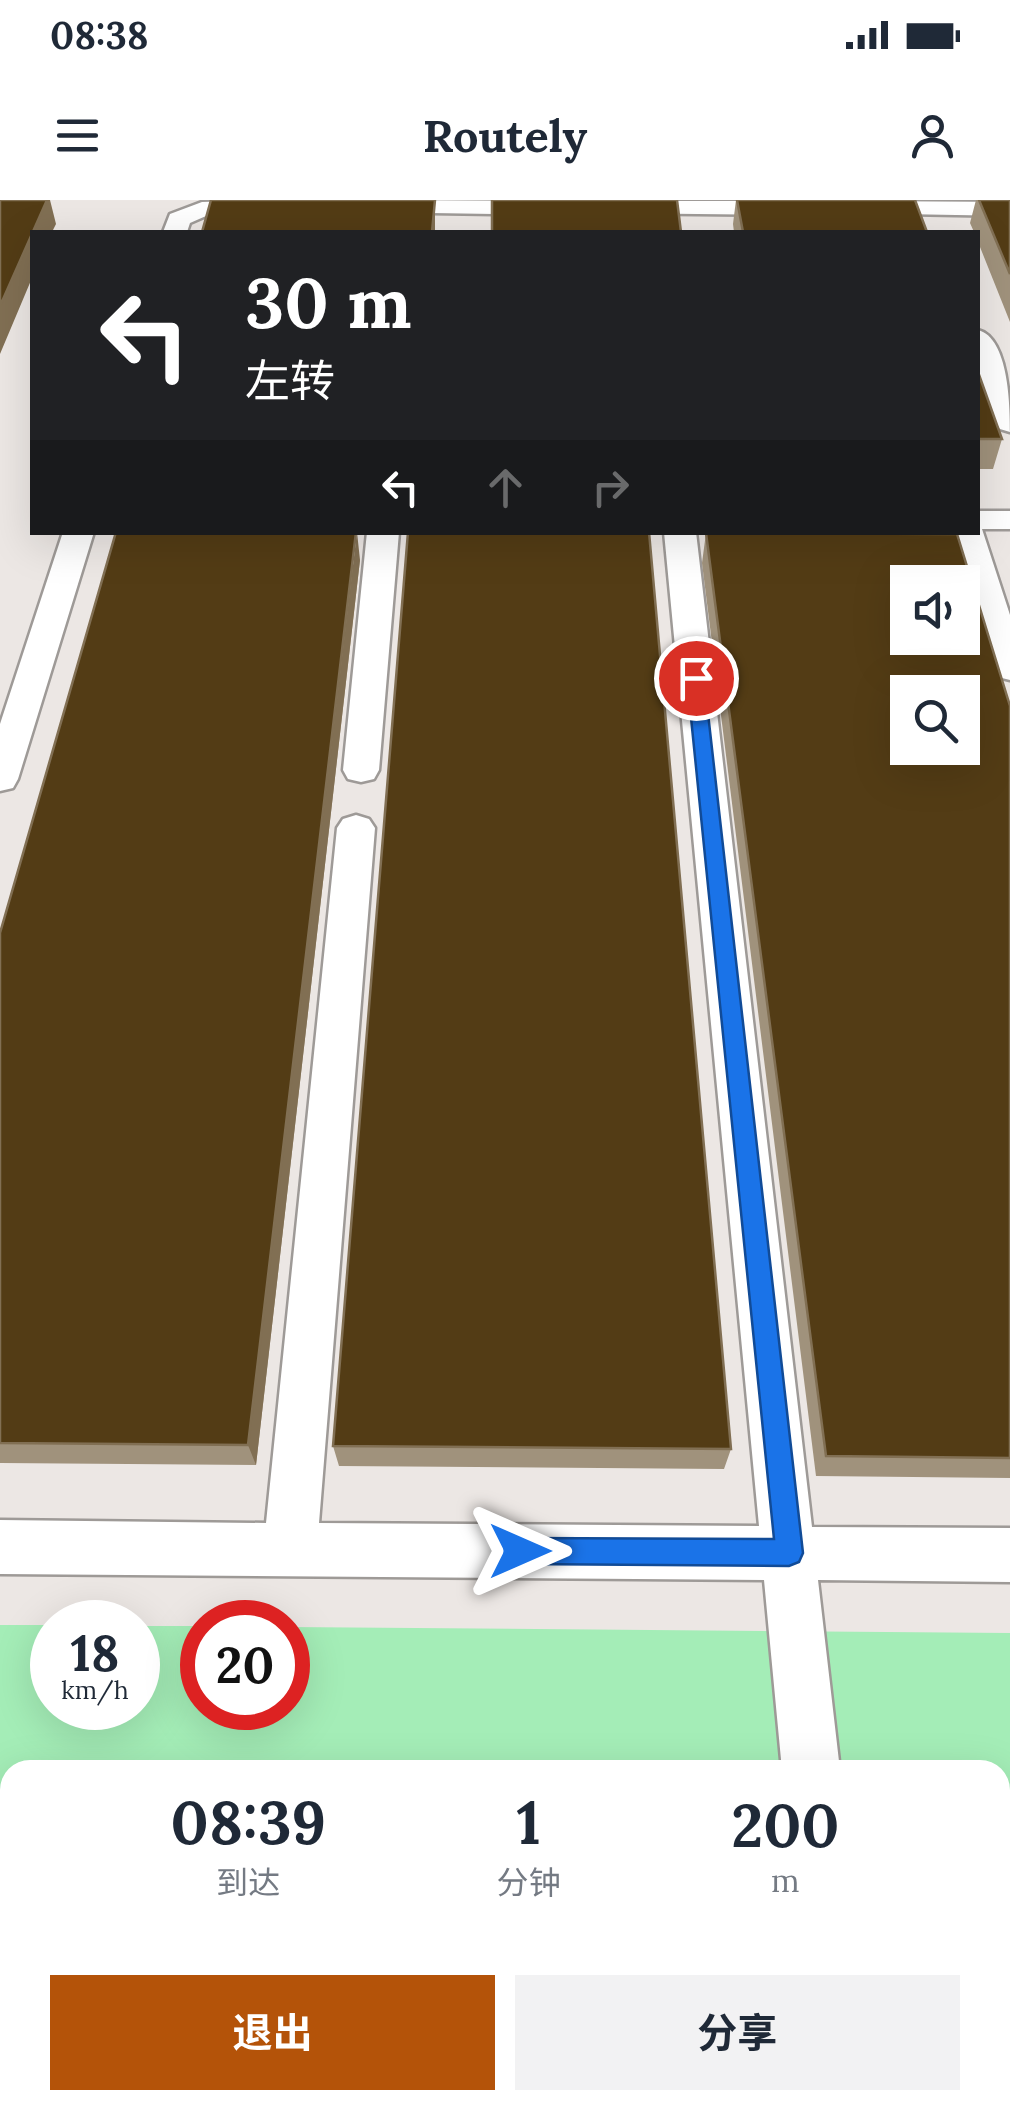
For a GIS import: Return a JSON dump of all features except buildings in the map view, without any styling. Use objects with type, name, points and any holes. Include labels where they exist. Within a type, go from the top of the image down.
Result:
[{"type":"lane","points":[[176,230],[179,219],[202,209],[301,207]]},
{"type":"lane","points":[[357,208],[468,220],[700,220],[822,208],[1010,209]]},
{"type":"lane","points":[[928,208],[936,230]]},
{"type":"lane","points":[[980,343],[1010,423]]},
{"type":"lane","points":[[980,520],[1010,520]]},
{"type":"lane","points":[[0,779],[78,535]]},
{"type":"lane","points":[[361,770],[383,535]]},
{"type":"lane","points":[[680,535],[810,1760]]},
{"type":"lane","points":[[969,535],[1010,668]]},
{"type":"lane","points":[[290,1550],[356,828]]},
{"type":"lane","points":[[0,1547],[1010,1554]]},
{"type":"green space","points":[[0,1625],[30,1625],[30,1730],[160,1730],[160,1626],[180,1626],[180,1730],[310,1730],[310,1627],[1010,1633],[1010,1760],[0,1760]]},
{"type":"route","points":[[520,1551],[789,1553],[696,678]]}]
